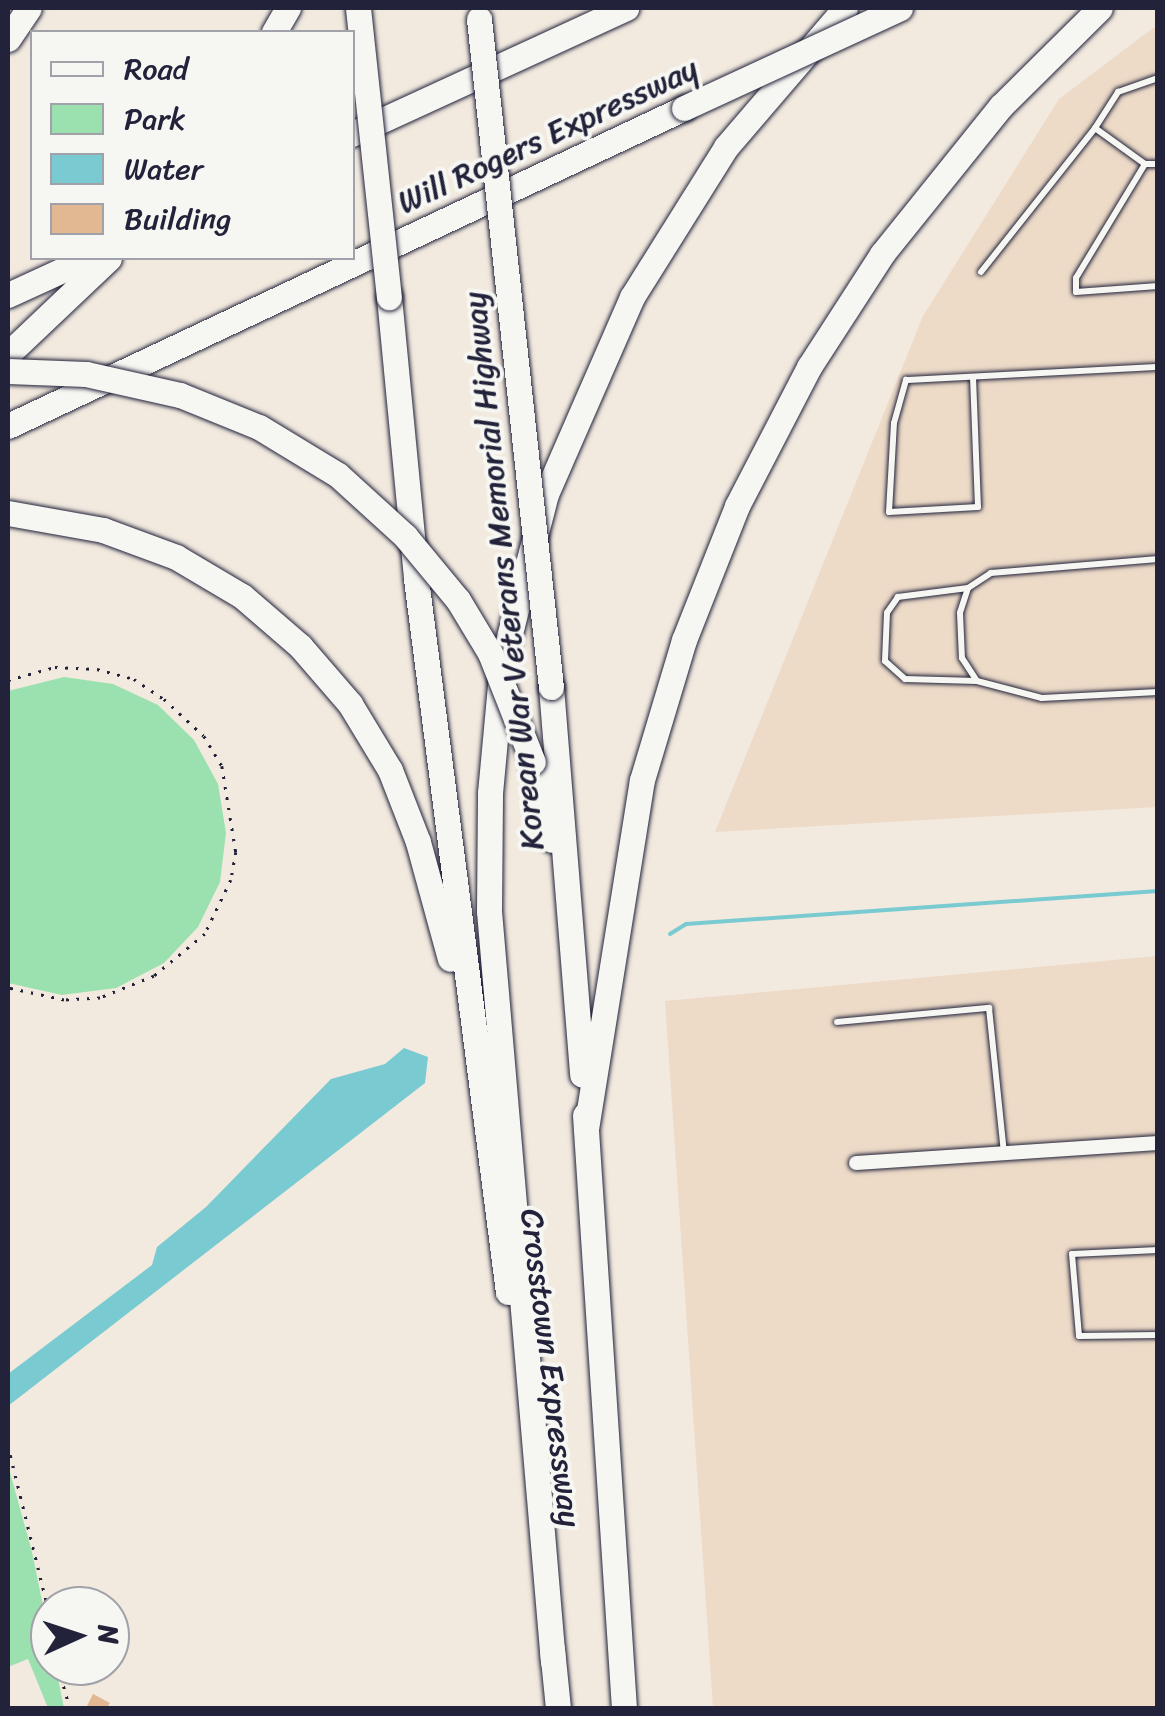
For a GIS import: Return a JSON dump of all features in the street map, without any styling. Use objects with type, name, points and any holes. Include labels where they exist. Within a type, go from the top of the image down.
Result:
[{"type":"highway","points":[[8,39],[29,8]]},
{"type":"highway","points":[[275,30],[288,8]]},
{"type":"highway","points":[[358,8],[416,579],[473,1036]]},
{"type":"highway","points":[[355,133],[626,8]]},
{"type":"highway","points":[[554,1662],[489,912],[490,793],[502,664],[546,494],[632,296],[715,162],[845,8]]},
{"type":"highway","name":"Will Rogers Expressway","points":[[8,426],[900,8]]},
{"type":"highway","points":[[586,1129],[642,780],[684,640],[737,506],[800,383],[882,254],[1001,106],[1100,8]]},
{"type":"highway","name":"Korean War Veterans Memorial Highway","points":[[478,14],[551,687],[586,1129]]},
{"type":"highway","points":[[17,291],[85,260]]},
{"type":"highway","points":[[8,354],[107,260]]},
{"type":"highway","points":[[8,371],[86,374],[180,396],[259,426],[338,476],[405,536],[458,600],[504,684],[533,762],[572,918]]},
{"type":"highway","points":[[8,513],[103,530],[176,557],[272,620],[326,674],[371,736],[410,816],[473,1036]]},
{"type":"highway","name":"Crosstown Expressway","points":[[473,1036],[558,1708]]},
{"type":"highway","name":"Crosstown Expressway","points":[[586,1129],[624,1708]]},
{"type":"street","points":[[856,1163],[1158,1143]]},
{"type":"lane","points":[[982,272],[1118,92],[1158,78]]},
{"type":"lane","points":[[1094,128],[1145,164],[1158,164]]},
{"type":"lane","points":[[1145,164],[1076,278],[1076,292],[1158,286]]},
{"type":"lane","points":[[973,377],[978,507],[890,512],[894,423],[906,380],[1158,367]]},
{"type":"lane","points":[[1158,560],[992,573],[968,588],[898,597],[887,613],[886,661],[905,678],[977,681],[1042,698],[1158,692]]},
{"type":"lane","points":[[968,588],[960,613],[962,658],[977,681]]},
{"type":"lane","points":[[837,1022],[988,1008],[1004,1155]]},
{"type":"lane","points":[[1158,1250],[1072,1254],[1079,1336],[1158,1335]]},
{"type":"path","points":[[8,680],[55,668],[97,669],[134,678],[164,699],[204,736],[222,766],[236,852],[231,880],[205,934],[154,976],[100,998],[64,1000],[8,988]]},
{"type":"path","points":[[8,1444],[43,1586]]},
{"type":"shaded area","points":[[1157,25],[1157,807],[715,832],[923,316],[1059,99]]},
{"type":"shaded area","points":[[1157,956],[1157,1708],[713,1708],[665,1001]]},
{"type":"green space","points":[[64,677],[113,684],[158,705],[194,740],[218,784],[226,833],[220,882],[198,927],[164,963],[116,988],[62,995],[8,983],[8,691]]},
{"type":"green space","points":[[8,1465],[39,1586],[30,1586],[30,1664],[28,1659],[8,1667]]},
{"type":"green space","points":[[39,1686],[59,1686],[64,1708],[48,1708]]},
{"type":"water","points":[[404,1048],[428,1057],[425,1083],[8,1406],[8,1374],[152,1265],[157,1247],[206,1207],[331,1079],[385,1064]]},
{"type":"building","points":[[93,1694],[110,1703],[107,1708],[86,1708]]},
{"type":"waterway","points":[[670,934],[686,924],[1158,891]]}]
